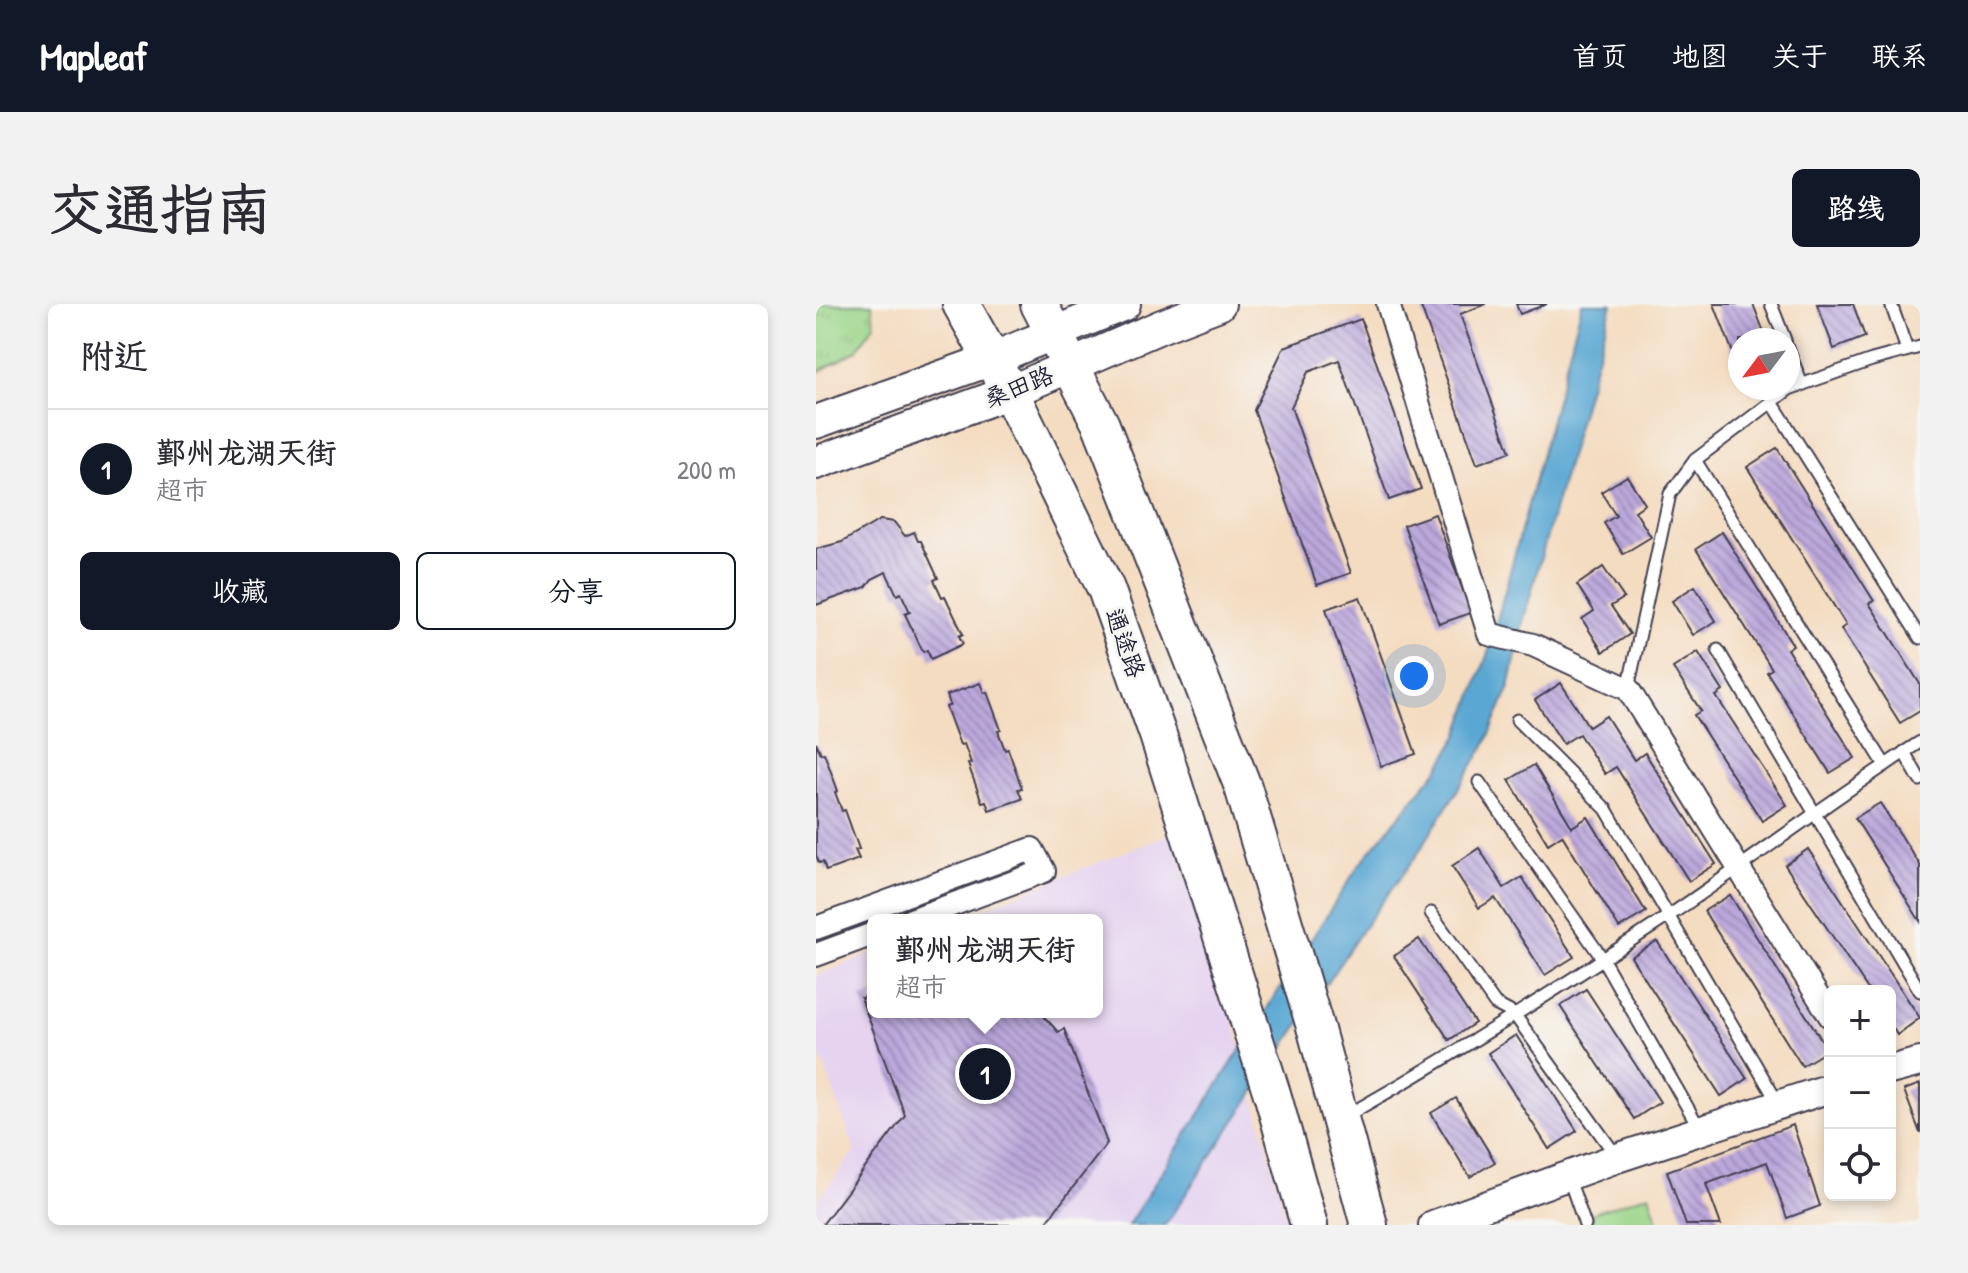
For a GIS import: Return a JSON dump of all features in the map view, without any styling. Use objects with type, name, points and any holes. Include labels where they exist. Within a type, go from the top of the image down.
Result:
[{"type":"main road","name":"通途路","points":[[961,304],[1010,392],[1106,589],[1158,735],[1273,1097],[1309,1225]]},
{"type":"main road","name":"桑田路","points":[[816,422],[992,359],[1047,318],[1124,304]]},
{"type":"main road","name":"桑田路","points":[[816,463],[1010,392],[1219,304]]},
{"type":"main road","points":[[1047,318],[1101,425],[1243,787],[1316,1030],[1369,1225]]},
{"type":"street","points":[[1388,304],[1489,634],[1533,645],[1628,689],[1824,1006]]},
{"type":"street","points":[[816,928],[1032,849],[1044,871],[927,914]]},
{"type":"street","points":[[816,955],[867,936]]},
{"type":"street","points":[[1896,1068],[1920,1062]]},
{"type":"street","points":[[1433,1225],[1617,1158],[1824,1090]]},
{"type":"lane","points":[[1771,304],[1780,328]]},
{"type":"lane","points":[[1891,304],[1907,350]]},
{"type":"lane","points":[[1628,689],[1670,494],[1695,460],[1789,389],[1920,347]]},
{"type":"lane","points":[[1800,380],[1802,385]]},
{"type":"lane","points":[[1772,402],[1920,638]]},
{"type":"lane","points":[[1695,460],[1885,765]]},
{"type":"lane","points":[[1718,650],[1920,991]]},
{"type":"lane","points":[[1517,720],[1606,809],[1778,1104]]},
{"type":"lane","points":[[1340,1120],[1405,1083],[1669,915],[1815,811],[1920,742]]},
{"type":"lane","points":[[1904,752],[1920,780]]},
{"type":"lane","points":[[1479,782],[1602,958],[1701,1131]]},
{"type":"lane","points":[[1431,913],[1495,1004],[1514,1014],[1617,1158]]},
{"type":"lane","points":[[1568,1176],[1585,1225]]},
{"type":"shaded area","points":[[1172,833],[1234,1023],[1288,1225],[816,1225],[816,1202],[855,1151],[816,1043],[816,976],[867,955],[867,1018],[1103,1018],[1103,914],[970,914]]},
{"type":"green space","points":[[816,304],[872,304],[874,325],[856,351],[816,373]]},
{"type":"green space","points":[[1649,1194],[1659,1225],[1594,1225],[1590,1214]]},
{"type":"water","points":[[1582,304],[1612,304],[1523,622],[1509,688],[1486,744],[1417,855],[1369,920],[1165,1225],[1128,1225],[1359,865],[1439,768],[1458,736],[1489,650]]},
{"type":"building","points":[[1420,304],[1486,304],[1460,314],[1510,452],[1477,464]]},
{"type":"building","points":[[1516,304],[1547,304],[1520,314]]},
{"type":"building","points":[[1714,304],[1753,304],[1762,328],[1728,328],[1728,340]]},
{"type":"building","points":[[1817,304],[1853,304],[1865,337],[1834,349]]},
{"type":"building","points":[[1361,319],[1421,489],[1389,500],[1339,360],[1308,372],[1291,407],[1351,573],[1317,585],[1254,410],[1284,347]]},
{"type":"building","points":[[1777,448],[1874,601],[1869,603],[1920,684],[1920,711],[1900,723],[1841,629],[1846,625],[1747,467]]},
{"type":"building","points":[[1627,476],[1645,504],[1635,511],[1651,537],[1623,554],[1604,523],[1616,516],[1601,492]]},
{"type":"building","points":[[1435,514],[1471,613],[1439,624],[1404,525]]},
{"type":"building","points":[[880,520],[894,522],[905,536],[914,532],[921,541],[938,578],[934,580],[963,634],[959,636],[963,644],[931,659],[927,650],[923,652],[905,614],[910,612],[901,593],[897,595],[886,572],[872,579],[866,587],[816,605],[816,549],[842,542]]},
{"type":"building","points":[[1722,532],[1793,645],[1787,649],[1855,758],[1830,773],[1767,672],[1772,669],[1696,549]]},
{"type":"building","points":[[1603,567],[1624,598],[1611,606],[1630,634],[1603,652],[1582,619],[1594,611],[1577,585]]},
{"type":"building","points":[[1695,586],[1716,621],[1693,635],[1672,601]]},
{"type":"building","points":[[1360,597],[1416,754],[1381,766],[1326,609]]},
{"type":"building","points":[[1698,652],[1723,691],[1716,696],[1787,805],[1762,821],[1694,715],[1701,711],[1673,668]]},
{"type":"building","points":[[980,683],[984,693],[987,692],[1001,730],[998,731],[1022,788],[1018,789],[1022,799],[989,810],[986,801],[982,802],[964,744],[960,745],[946,707],[950,705],[947,695]]},
{"type":"building","points":[[1561,683],[1589,727],[1606,716],[1634,760],[1645,753],[1716,864],[1689,881],[1616,767],[1605,774],[1579,734],[1563,744],[1535,700]]},
{"type":"building","points":[[816,742],[821,754],[824,753],[838,791],[835,792],[859,849],[855,850],[859,859],[826,871],[816,855]]},
{"type":"building","points":[[1534,765],[1572,827],[1588,817],[1646,912],[1619,928],[1562,835],[1548,844],[1509,780]]},
{"type":"building","points":[[1880,803],[1920,865],[1920,921],[1855,818]]},
{"type":"building","points":[[1479,848],[1504,888],[1522,877],[1574,957],[1545,975],[1495,898],[1479,908],[1452,866]]},
{"type":"building","points":[[1808,849],[1920,1018],[1897,1035],[1896,985],[1865,985],[1785,865]]},
{"type":"building","points":[[1730,895],[1824,1044],[1824,1052],[1802,1066],[1704,911]]},
{"type":"building","points":[[1419,939],[1475,1023],[1449,1040],[1394,956]]},
{"type":"building","points":[[1657,941],[1747,1079],[1721,1096],[1631,957]]},
{"type":"building","points":[[1586,989],[1660,1102],[1634,1119],[1560,1006]]},
{"type":"building","points":[[867,996],[867,1014],[861,998]]},
{"type":"building","points":[[869,1018],[1045,1018],[1058,1032],[1064,1029],[1107,1143],[1044,1225],[822,1225],[905,1115]]},
{"type":"building","points":[[1516,1035],[1577,1131],[1549,1149],[1488,1053]]},
{"type":"building","points":[[1920,1084],[1920,1133],[1904,1090]]},
{"type":"building","points":[[1456,1098],[1495,1162],[1470,1177],[1431,1113]]},
{"type":"building","points":[[1793,1125],[1820,1206],[1787,1218],[1767,1162],[1706,1184],[1721,1225],[1686,1225],[1667,1171]]},
{"type":"place","name":"鄞州龙湖天街","points":[[985,1074]]}]
